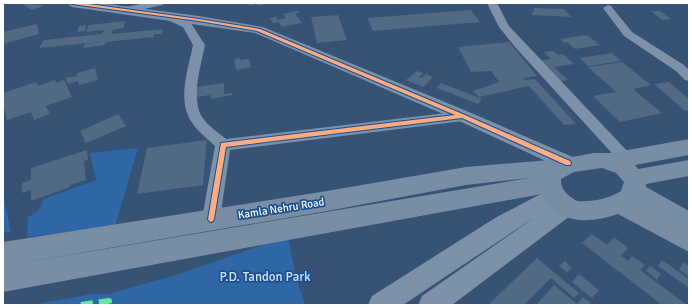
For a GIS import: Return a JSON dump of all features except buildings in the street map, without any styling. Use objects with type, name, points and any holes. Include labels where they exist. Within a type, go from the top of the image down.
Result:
[{"type":"main road","points":[[689,147],[619,159],[559,183],[578,211],[689,168]]},
{"type":"main road","points":[[619,159],[625,167],[629,191],[689,240]]},
{"type":"main road","name":"Kamla Nehru Road","points":[[3,254],[327,201],[466,176],[559,183]]},
{"type":"main road","name":"Kamla Nehru Road","points":[[3,278],[559,183]]},
{"type":"main road","points":[[629,191],[689,223]]},
{"type":"street","points":[[72,3],[125,10],[163,9],[258,30],[463,116],[559,183]]},
{"type":"street","points":[[492,3],[497,10],[504,27],[619,159]]},
{"type":"street","points":[[608,8],[628,34],[680,68],[689,77]]},
{"type":"street","points":[[163,9],[187,25],[199,45],[190,87],[190,97],[196,119],[223,145]]},
{"type":"street","points":[[223,145],[463,116]]},
{"type":"street","points":[[211,219],[223,145]]},
{"type":"street","points":[[381,305],[503,225],[559,183]]},
{"type":"street","points":[[431,305],[559,183]]},
{"type":"green space","points":[[138,148],[115,226],[27,237],[28,217],[38,211],[44,199],[96,180],[90,153]]},
{"type":"green space","points":[[3,194],[11,232],[3,233]]},
{"type":"green space","name":"P.D. Tandon Park","points":[[288,236],[295,273],[305,305],[30,305],[92,294],[108,294],[173,276]]},
{"type":"marked path","points":[[81,305],[109,301],[108,305]]},
{"type":"cycle path","points":[[72,3],[199,20],[258,30],[463,116],[568,163]]},
{"type":"cycle path","points":[[211,219],[223,145],[462,116]]}]
